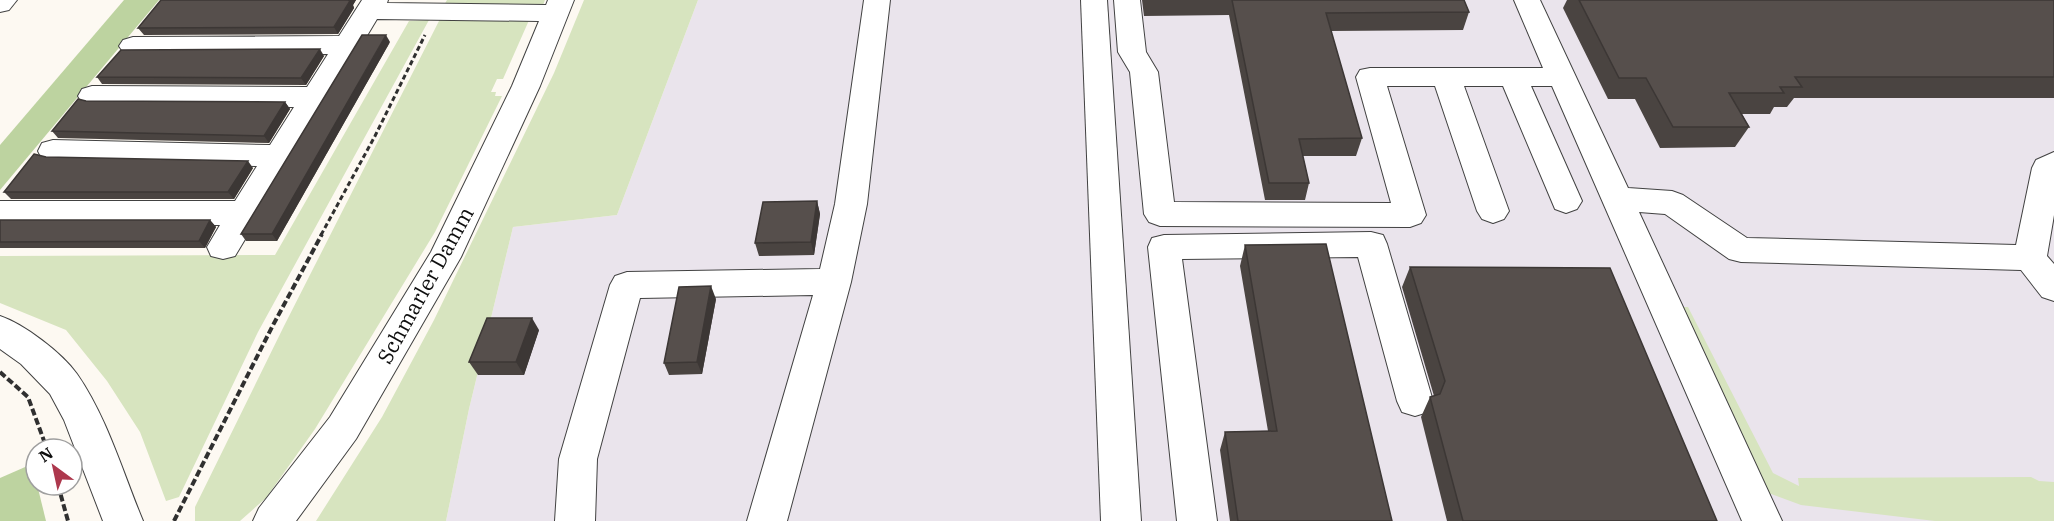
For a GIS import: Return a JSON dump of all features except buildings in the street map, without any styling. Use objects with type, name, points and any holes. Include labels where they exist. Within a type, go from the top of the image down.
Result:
[{"type":"street","points":[[0,4],[4,0]]},
{"type":"street","points":[[767,521],[834,282],[851,204],[877,0]]},
{"type":"street","points":[[1095,0],[1121,521]]},
{"type":"street","points":[[1127,0],[1132,52],[1144,72],[1160,214],[1410,215],[1370,77],[1563,77]]},
{"type":"street","points":[[1527,0],[1619,198],[1661,299],[1762,521]]},
{"type":"street","points":[[223,247],[372,6],[437,12],[559,7]]},
{"type":"street","name":"Schmarler Damm","points":[[273,521],[342,428],[445,257],[526,86],[559,7]]},
{"type":"street","points":[[133,46],[347,45]]},
{"type":"street","points":[[1446,77],[1493,211]]},
{"type":"street","points":[[1513,77],[1566,201]]},
{"type":"street","points":[[92,96],[315,97]]},
{"type":"street","points":[[53,152],[278,156]]},
{"type":"street","points":[[2054,163],[2047,168],[2030,258],[2054,288]]},
{"type":"street","points":[[1619,198],[1672,203],[1741,250],[2030,258]]},
{"type":"street","points":[[0,213],[243,213]]},
{"type":"street","points":[[1197,521],[1164,246],[1371,244],[1415,402]]},
{"type":"street","points":[[575,521],[578,459],[627,285],[834,282]]},
{"type":"street","points":[[0,330],[33,354],[63,383],[81,416],[123,521]]},
{"type":"path","points":[[174,521],[272,327],[375,136],[437,12]]},
{"type":"path","points":[[0,372],[28,397],[43,437]]},
{"type":"path","points":[[61,497],[68,521]]},
{"type":"shaded area","points":[[698,0],[2054,0],[2054,521],[446,521],[469,409],[513,227],[617,215]]},
{"type":"green space","points":[[124,0],[159,0],[0,190],[0,145]]},
{"type":"green space","points":[[447,0],[545,0],[543,5],[444,5]]},
{"type":"green space","points":[[584,0],[698,0],[617,215],[513,227],[469,409],[446,521],[316,521],[382,417],[434,320],[554,73]]},
{"type":"green space","points":[[530,18],[503,79],[497,79],[491,92],[496,92],[495,96],[502,96],[435,232],[315,429],[266,498],[240,521],[195,521],[195,507],[440,19]]},
{"type":"green space","points":[[429,20],[258,332],[179,497],[166,501],[140,432],[107,381],[66,330],[0,303],[0,256],[275,255],[409,21]]},
{"type":"green space","points":[[1677,307],[1688,307],[1773,473],[1799,486],[1798,478],[2031,477],[2039,481],[2054,482],[2054,521],[1935,521],[1801,505],[1763,491]]},
{"type":"green space","points":[[24,468],[24,497],[40,497],[46,521],[0,521],[0,478]]}]
